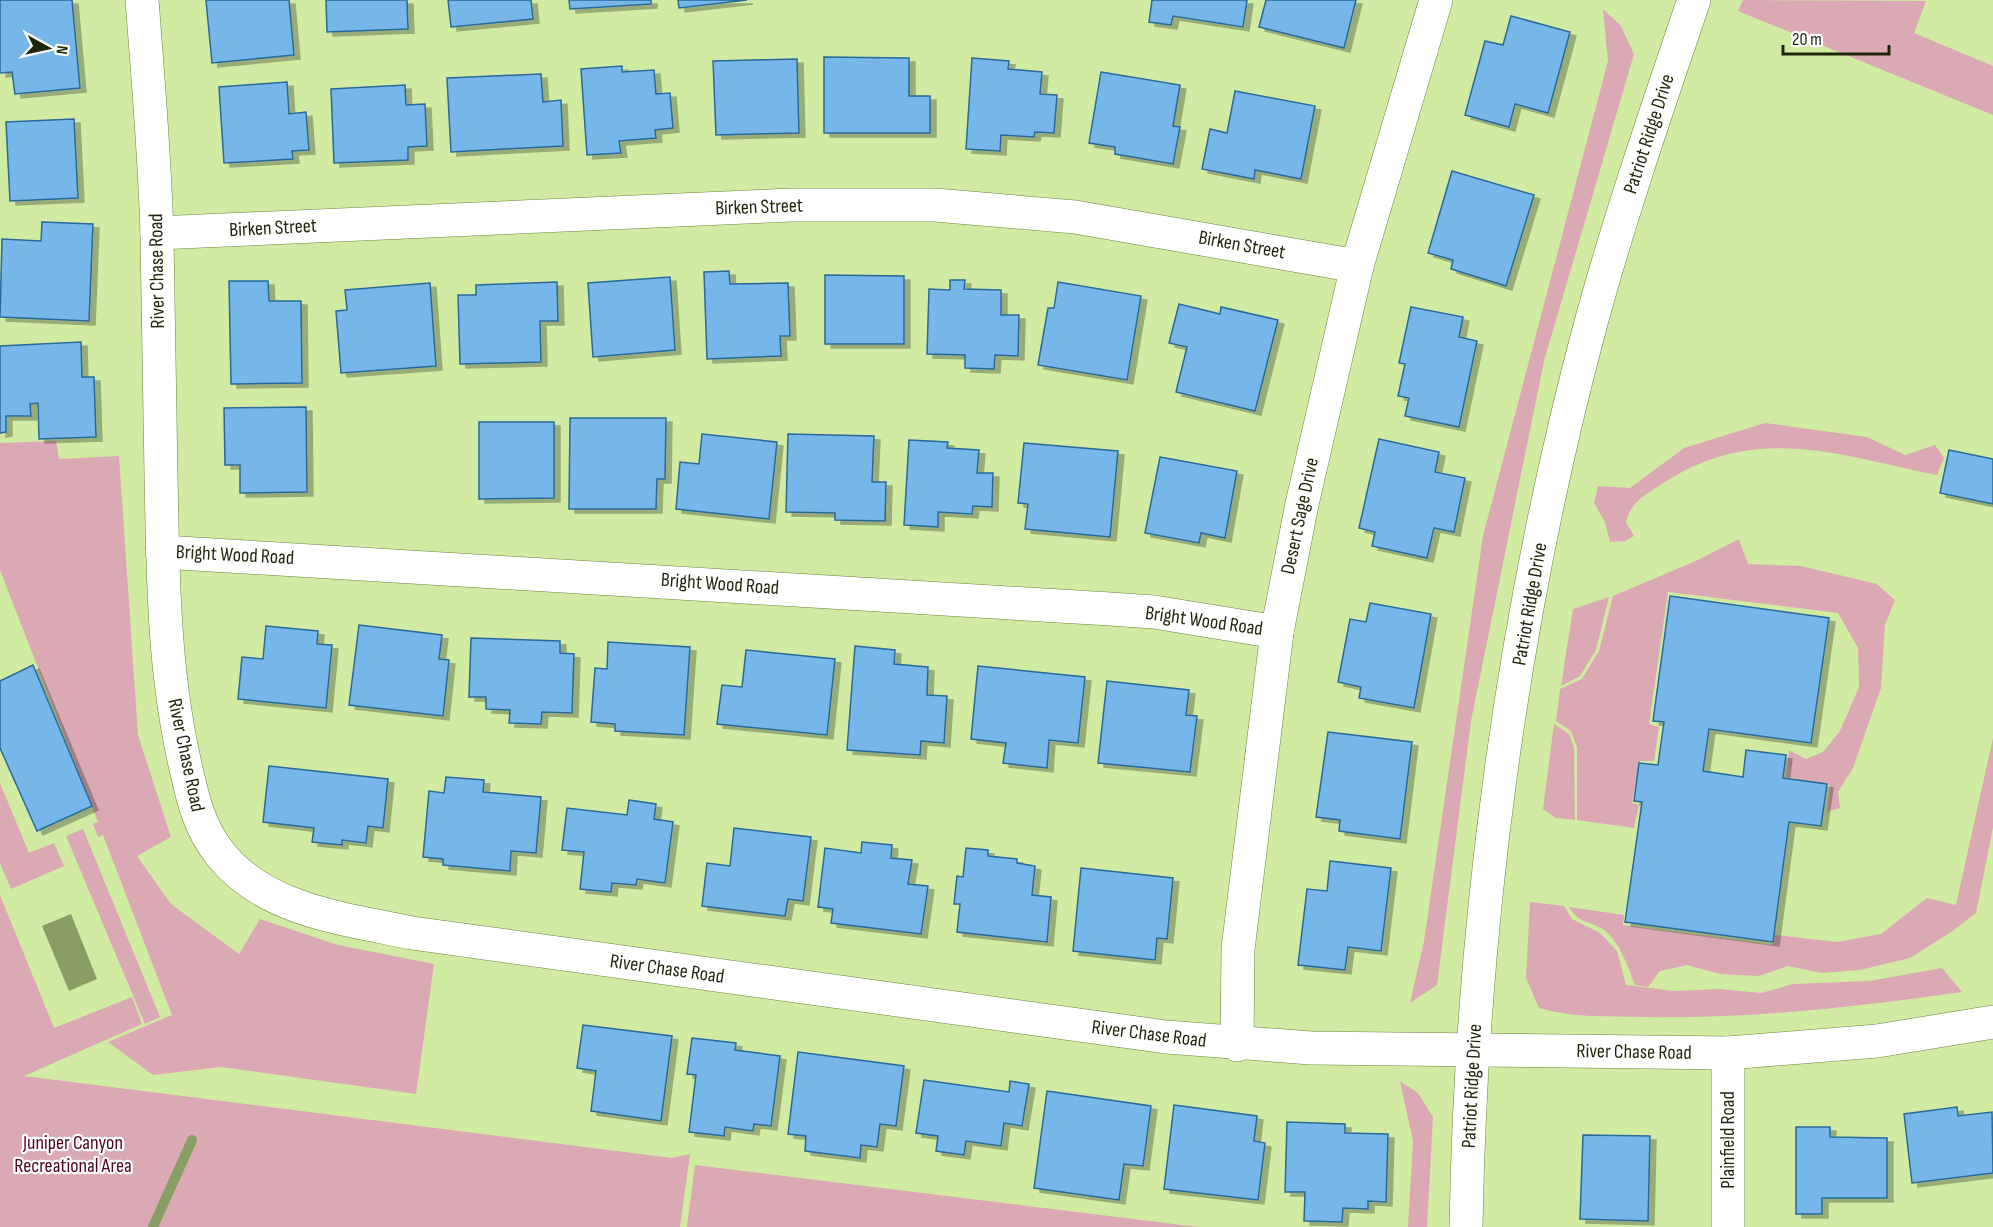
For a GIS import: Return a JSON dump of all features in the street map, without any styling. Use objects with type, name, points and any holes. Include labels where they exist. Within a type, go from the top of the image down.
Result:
[{"type":"street","name":"River Chase Road","points":[[142,0],[157,233],[164,627],[172,696],[192,798],[199,820],[210,840],[236,870],[289,903],[392,928],[479,943],[1237,1045],[1728,1053],[1877,1041],[1993,1022]]},
{"type":"street","name":"Desert Sage Drive","points":[[1237,1045],[1238,949],[1277,632],[1302,504],[1357,266],[1436,0]]},
{"type":"street","name":"Patriot Ridge Drive","points":[[1466,1227],[1475,1050],[1492,852],[1512,709],[1561,448],[1589,331],[1622,216],[1694,0]]},
{"type":"street","name":"Birken Street","points":[[157,233],[792,205],[935,205],[1075,217],[1357,266]]},
{"type":"street","name":"Bright Wood Road","points":[[162,552],[1154,612],[1277,632]]},
{"type":"street","name":"Plainfield Road","points":[[1728,1053],[1728,1227]]},
{"type":"green space","points":[[1743,0],[1926,1],[1914,33],[1993,66],[1993,115],[1738,11]]},
{"type":"green space","points":[[1603,9],[1621,26],[1634,54],[1544,361],[1471,721],[1437,985],[1410,1003],[1424,941],[1483,536],[1608,61]]},
{"type":"green space","points":[[1765,423],[1867,437],[1905,455],[1935,445],[1944,458],[1937,475],[1866,459],[1797,449],[1764,449],[1730,454],[1696,465],[1644,495],[1635,503],[1626,522],[1634,536],[1625,541],[1610,542],[1605,522],[1594,503],[1598,486],[1630,488],[1684,448]]},
{"type":"green space","points":[[56,441],[59,459],[119,456],[138,735],[171,837],[137,856],[171,904],[239,954],[260,919],[338,945],[434,964],[416,1094],[221,1067],[153,1075],[108,1042],[172,1015],[103,835],[98,837],[93,824],[98,822],[0,570],[0,443]]},
{"type":"green space","points":[[1739,539],[1748,564],[1801,566],[1877,584],[1895,600],[1885,625],[1881,688],[1853,768],[1838,792],[1840,808],[1827,812],[1830,785],[1786,777],[1789,750],[1806,759],[1823,752],[1840,731],[1859,687],[1858,648],[1838,613],[1668,592],[1649,724],[1659,727],[1654,761],[1640,761],[1632,803],[1639,805],[1634,828],[1577,820],[1577,747],[1571,731],[1556,721],[1560,689],[1582,679],[1599,651],[1613,596],[1698,560]]},
{"type":"green space","points":[[1609,597],[1596,650],[1580,676],[1561,686],[1573,609]]},
{"type":"green space","points":[[1554,724],[1569,734],[1574,747],[1575,820],[1556,818],[1543,809]]},
{"type":"green space","points":[[1993,738],[1993,827],[1976,913],[1910,958],[1860,970],[1822,973],[1788,966],[1759,976],[1720,974],[1687,965],[1660,971],[1648,987],[1635,985],[1623,955],[1610,935],[1599,927],[1581,920],[1569,907],[1624,915],[1623,925],[1773,945],[1775,935],[1837,942],[1881,934],[1927,898],[1956,905]]},
{"type":"green space","points":[[0,783],[29,853],[54,843],[64,866],[11,889],[0,863]]},
{"type":"green space","points":[[83,829],[160,1017],[145,1024],[66,836]]},
{"type":"green space","name":"Juniper Canyon Recreational Area","points":[[0,895],[54,1028],[132,997],[142,1024],[24,1076],[672,1158],[690,1154],[680,1227],[0,1227]]},
{"type":"green space","points":[[1530,902],[1564,906],[1572,919],[1600,933],[1617,951],[1626,985],[1674,991],[1720,989],[1761,993],[1793,984],[1869,981],[1942,968],[1962,992],[1883,1003],[1724,1016],[1604,1016],[1552,1011],[1539,1008],[1526,978]]},
{"type":"green space","points":[[1400,1081],[1418,1093],[1433,1117],[1427,1227],[1408,1227],[1413,1141]]},
{"type":"green space","points":[[695,1165],[1198,1227],[687,1227]]},
{"type":"shaded area","points":[[71,914],[97,979],[69,991],[42,926]]},
{"type":"building","points":[[0,0],[72,0],[80,88],[15,94],[12,72],[0,73]]},
{"type":"building","points":[[206,0],[289,0],[294,55],[212,63]]},
{"type":"building","points":[[326,0],[407,0],[408,29],[327,32]]},
{"type":"building","points":[[448,0],[531,0],[533,19],[451,27]]},
{"type":"building","points":[[569,0],[651,0],[651,4],[570,9]]},
{"type":"building","points":[[678,0],[747,0],[679,8]]},
{"type":"building","points":[[1152,0],[1247,0],[1243,27],[1173,16],[1171,25],[1149,22]]},
{"type":"building","points":[[1266,0],[1356,0],[1344,48],[1259,27]]},
{"type":"building","points":[[1511,16],[1570,32],[1548,113],[1515,104],[1509,127],[1465,115],[1485,41],[1503,45]]},
{"type":"building","points":[[824,57],[909,58],[909,96],[930,96],[930,133],[824,133]]},
{"type":"building","points":[[972,58],[1009,61],[1008,69],[1042,72],[1040,94],[1057,95],[1054,133],[1035,132],[1034,137],[1001,135],[1000,151],[966,149]]},
{"type":"building","points":[[797,59],[799,133],[716,135],[713,61]]},
{"type":"building","points":[[622,66],[622,72],[654,70],[656,94],[670,93],[673,128],[655,130],[656,138],[619,141],[621,153],[587,155],[581,69]]},
{"type":"building","points":[[1101,72],[1180,85],[1173,126],[1180,127],[1173,164],[1115,154],[1115,147],[1089,143]]},
{"type":"building","points":[[541,74],[543,102],[561,100],[563,146],[451,152],[447,78]]},
{"type":"building","points":[[287,82],[289,114],[306,112],[309,150],[292,151],[293,159],[224,163],[219,87]]},
{"type":"building","points":[[405,85],[406,105],[425,104],[427,146],[408,147],[408,160],[334,163],[331,89]]},
{"type":"building","points":[[1235,91],[1315,106],[1301,179],[1255,170],[1254,179],[1202,169],[1210,129],[1227,133]]},
{"type":"building","points":[[74,119],[78,198],[10,201],[6,122]]},
{"type":"building","points":[[1452,171],[1534,195],[1506,286],[1451,269],[1453,260],[1428,253]]},
{"type":"building","points":[[42,222],[93,224],[89,321],[0,317],[2,239],[41,241]]},
{"type":"building","points":[[729,271],[730,284],[788,283],[790,336],[780,336],[781,356],[707,359],[704,272]]},
{"type":"building","points":[[825,275],[904,276],[904,344],[825,344]]},
{"type":"building","points":[[670,277],[675,350],[593,357],[588,283]]},
{"type":"building","points":[[950,280],[965,280],[964,289],[1001,290],[1001,315],[1019,315],[1018,356],[995,355],[994,369],[965,368],[965,355],[927,354],[929,289],[950,290]]},
{"type":"building","points":[[229,281],[268,281],[269,301],[301,301],[302,383],[231,384]]},
{"type":"building","points":[[557,282],[558,321],[540,321],[541,362],[460,364],[458,295],[476,295],[476,285]]},
{"type":"building","points":[[1058,282],[1141,296],[1127,380],[1038,365],[1048,308],[1054,308]]},
{"type":"building","points":[[430,283],[436,366],[341,373],[336,311],[347,310],[345,290]]},
{"type":"building","points":[[1179,304],[1220,314],[1221,307],[1278,320],[1255,411],[1176,392],[1187,347],[1169,343]]},
{"type":"building","points":[[1411,307],[1463,317],[1459,337],[1477,341],[1459,427],[1405,416],[1409,398],[1398,396],[1405,364],[1399,363]]},
{"type":"building","points":[[81,342],[82,377],[94,377],[96,437],[39,439],[38,403],[30,404],[31,416],[6,416],[6,432],[0,433],[0,346]]},
{"type":"building","points":[[306,407],[307,492],[240,493],[240,465],[225,465],[224,408]]},
{"type":"building","points":[[570,418],[666,418],[665,479],[657,479],[656,509],[569,509]]},
{"type":"building","points":[[479,422],[554,422],[554,498],[479,499]]},
{"type":"building","points":[[702,434],[777,442],[769,519],[676,509],[680,462],[699,464]]},
{"type":"building","points":[[788,434],[874,436],[872,482],[886,482],[885,521],[835,520],[835,513],[786,512]]},
{"type":"building","points":[[1379,439],[1439,452],[1435,472],[1465,478],[1454,532],[1434,528],[1427,558],[1372,546],[1375,532],[1359,528]]},
{"type":"building","points":[[909,440],[948,442],[947,448],[979,450],[977,473],[993,473],[992,507],[973,506],[972,514],[938,512],[938,527],[904,525]]},
{"type":"building","points":[[1024,443],[1118,451],[1110,537],[1025,529],[1028,504],[1018,503]]},
{"type":"building","points":[[1949,450],[1993,459],[1993,504],[1940,493]]},
{"type":"building","points":[[1160,457],[1237,471],[1225,538],[1201,533],[1199,543],[1145,533]]},
{"type":"building","points":[[1670,596],[1829,618],[1811,743],[1709,729],[1703,771],[1743,777],[1746,750],[1786,755],[1783,778],[1827,784],[1821,826],[1789,822],[1773,942],[1625,922],[1642,802],[1634,801],[1639,763],[1658,765],[1664,722],[1653,721]]},
{"type":"building","points":[[1370,603],[1431,614],[1414,708],[1359,698],[1361,687],[1338,682],[1350,619],[1366,622]]},
{"type":"building","points":[[359,625],[442,635],[439,659],[449,660],[443,716],[349,705]]},
{"type":"building","points":[[266,626],[318,631],[317,644],[332,645],[326,708],[238,699],[242,657],[263,659]]},
{"type":"building","points":[[471,638],[560,641],[560,653],[574,654],[572,713],[542,712],[541,724],[509,723],[510,710],[486,709],[486,697],[469,697]]},
{"type":"building","points":[[608,642],[690,647],[684,735],[615,731],[615,724],[591,722],[595,668],[607,669]]},
{"type":"building","points":[[855,646],[895,650],[894,664],[928,667],[927,695],[947,696],[944,743],[921,741],[920,755],[847,750]]},
{"type":"building","points":[[746,650],[835,659],[827,735],[717,724],[722,685],[742,687]]},
{"type":"building","points":[[33,665],[92,806],[37,831],[0,748],[0,681]]},
{"type":"building","points":[[978,666],[1085,677],[1078,743],[1049,740],[1047,768],[1003,763],[1006,743],[971,739]]},
{"type":"building","points":[[1107,681],[1189,690],[1186,715],[1197,716],[1190,772],[1098,763]]},
{"type":"building","points":[[1328,732],[1412,742],[1400,839],[1339,831],[1340,820],[1316,817]]},
{"type":"building","points":[[269,766],[388,779],[383,828],[368,826],[366,843],[342,840],[342,845],[312,842],[314,828],[263,822]]},
{"type":"building","points":[[446,777],[484,780],[483,792],[541,797],[536,853],[511,851],[510,871],[443,865],[443,859],[423,857],[429,791],[444,793]]},
{"type":"building","points":[[629,800],[656,804],[654,819],[673,822],[665,883],[637,879],[636,885],[612,883],[611,892],[580,889],[584,852],[562,850],[567,808],[627,815]]},
{"type":"building","points":[[734,828],[811,837],[803,901],[788,899],[785,916],[702,906],[707,863],[730,866]]},
{"type":"building","points":[[862,842],[892,845],[891,858],[912,860],[908,884],[928,886],[921,934],[831,923],[833,909],[818,907],[825,848],[861,853]]},
{"type":"building","points":[[966,848],[988,850],[988,856],[1017,859],[1017,863],[1035,866],[1032,895],[1051,897],[1047,942],[957,932],[960,904],[954,904],[957,876],[963,877]]},
{"type":"building","points":[[1330,861],[1391,868],[1381,951],[1348,947],[1345,970],[1298,965],[1307,889],[1327,891]]},
{"type":"building","points":[[1081,868],[1173,878],[1167,939],[1157,938],[1155,960],[1073,951]]},
{"type":"building","points":[[583,1025],[672,1036],[661,1121],[591,1111],[596,1071],[577,1068]]},
{"type":"building","points":[[692,1038],[736,1043],[735,1050],[780,1056],[771,1126],[754,1124],[753,1131],[725,1127],[724,1136],[689,1132],[696,1075],[687,1074]]},
{"type":"building","points":[[798,1052],[904,1066],[896,1126],[880,1124],[877,1147],[861,1145],[860,1158],[805,1151],[806,1136],[788,1134]]},
{"type":"building","points":[[924,1080],[1009,1092],[1010,1081],[1029,1084],[1022,1126],[1004,1123],[1001,1146],[966,1141],[964,1155],[936,1151],[938,1136],[916,1133]]},
{"type":"building","points":[[1047,1091],[1151,1106],[1143,1166],[1124,1164],[1119,1200],[1034,1188]]},
{"type":"building","points":[[1174,1105],[1257,1116],[1254,1141],[1265,1143],[1258,1200],[1164,1189]]},
{"type":"building","points":[[1957,1107],[1958,1116],[1992,1112],[1993,1173],[1912,1183],[1904,1114]]},
{"type":"building","points":[[1287,1122],[1345,1124],[1345,1133],[1388,1134],[1386,1202],[1368,1201],[1368,1209],[1343,1208],[1342,1222],[1304,1221],[1305,1192],[1285,1192]]},
{"type":"building","points":[[1796,1127],[1830,1127],[1830,1137],[1887,1138],[1887,1198],[1822,1198],[1822,1214],[1796,1214]]},
{"type":"building","points":[[1583,1135],[1650,1136],[1648,1221],[1580,1219]]},
{"type":"waterway","points":[[153,1227],[192,1140]]}]
